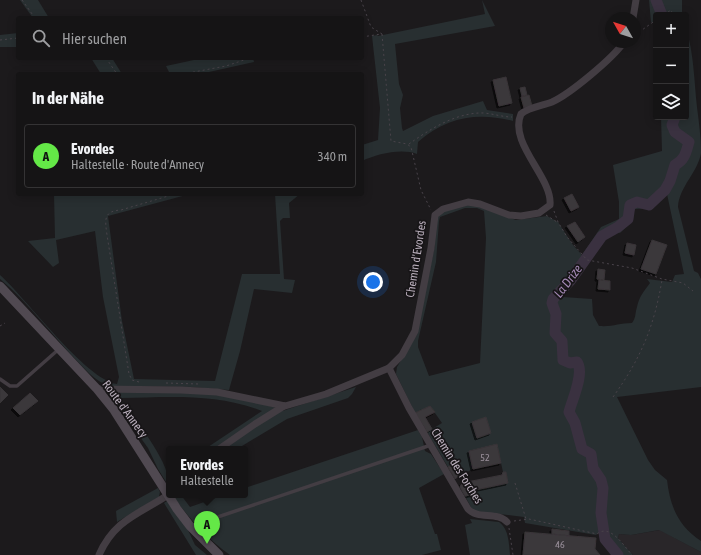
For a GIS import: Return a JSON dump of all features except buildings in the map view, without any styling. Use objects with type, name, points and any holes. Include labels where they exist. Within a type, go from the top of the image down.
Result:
[{"type":"main road","name":"Route d'Annecy","points":[[0,286],[97,389],[114,410],[166,489]]},
{"type":"main road","name":"Route d'Annecy","points":[[172,498],[190,526],[219,555]]},
{"type":"street","points":[[633,12],[636,0]]},
{"type":"street","points":[[540,214],[548,207],[550,201],[547,188],[525,149],[518,124],[519,118],[526,110],[561,97],[608,59],[618,48]]},
{"type":"street","name":"Chemin d'Evordes","points":[[224,446],[284,406],[326,394],[389,368],[402,355],[416,331],[430,255],[435,215],[443,210],[472,202],[509,215],[521,216],[540,214]]},
{"type":"street","name":"Chemin des Forches","points":[[389,368],[409,408],[469,511],[476,514],[502,518],[507,522]]},
{"type":"street","name":"Chemin d'Evordes","points":[[97,389],[217,392],[284,406]]},
{"type":"street","points":[[99,555],[106,541],[119,525],[166,493]]},
{"type":"lane","points":[[0,379],[10,386],[17,386],[60,348]]},
{"type":"lane","points":[[190,526],[431,445]]},
{"type":"path","points":[[22,0],[34,16]]},
{"type":"path","points":[[361,0],[371,27],[382,34]]},
{"type":"path","points":[[641,31],[653,22]]},
{"type":"path","points":[[364,37],[382,34]]},
{"type":"path","points":[[382,34],[391,141],[409,144],[434,128],[467,115],[483,113],[519,118]]},
{"type":"path","points":[[0,40],[16,38]]},
{"type":"path","points":[[107,60],[116,72]]},
{"type":"path","points":[[194,72],[226,66],[244,60]]},
{"type":"path","points":[[409,144],[423,194],[435,215]]},
{"type":"path","points":[[139,382],[132,380],[129,374],[106,235],[106,218],[110,212],[114,210],[121,210],[168,196]]},
{"type":"path","points":[[550,201],[558,222],[573,245],[587,260],[626,266],[662,279],[683,283],[693,291]]},
{"type":"path","points":[[540,214],[558,222]]},
{"type":"path","points":[[613,397],[637,362],[648,338],[659,297],[662,279]]},
{"type":"path","points":[[0,326],[5,323]]},
{"type":"path","points":[[162,383],[206,384]]},
{"type":"path","points":[[514,483],[526,519]]},
{"type":"path","points":[[513,555],[507,522],[526,519],[597,534],[600,531],[610,532],[632,555]]},
{"type":"shaded area","points":[[20,0],[38,0],[48,16],[32,16]]},
{"type":"shaded area","points":[[482,0],[495,26],[395,44],[399,84],[403,95],[400,108],[402,128],[403,131],[433,116],[483,101],[487,110],[513,114],[513,121],[500,118],[475,117],[451,122],[440,127],[418,142],[417,154],[411,152],[397,152],[375,156],[364,160],[364,144],[378,140],[380,108],[372,36],[485,14]]},
{"type":"shaded area","points":[[649,0],[682,0],[682,12],[653,12],[653,23],[651,22]]},
{"type":"shaded area","points":[[16,33],[16,47],[0,47],[0,35]]},
{"type":"shaded area","points":[[689,38],[700,130],[701,153],[696,167],[679,200],[678,207],[694,271],[698,273],[701,279],[701,387],[617,397],[648,460],[655,470],[667,480],[670,498],[676,515],[686,529],[701,541],[701,552],[659,530],[631,535],[619,534],[618,538],[633,555],[613,555],[608,550],[600,531],[596,535],[525,523],[524,517],[473,511],[465,496],[475,494],[475,490],[508,482],[503,472],[497,445],[469,451],[473,469],[459,476],[452,465],[448,467],[427,432],[442,423],[430,406],[415,413],[396,374],[397,367],[417,334],[435,244],[435,221],[441,212],[471,204],[516,220],[547,216],[558,222],[573,245],[582,255],[601,227],[619,219],[619,202],[613,165],[662,151],[661,120],[689,120]],"holes":[[[667,194],[684,274],[675,275],[672,282],[647,279],[650,283],[639,300],[632,323],[599,326],[593,315],[592,299],[563,297],[601,240],[607,235],[617,232],[620,233],[628,225],[635,209],[651,208]],[[465,208],[477,208],[484,211],[486,238],[480,363],[429,376],[418,347],[418,341],[436,262],[440,217]]]},
{"type":"shaded area","points":[[92,60],[113,60],[121,72],[100,72]]},
{"type":"shaded area","points":[[194,60],[254,60],[254,62],[209,72],[169,72],[166,66]]},
{"type":"shaded area","points":[[54,196],[183,196],[108,216],[122,321],[134,379],[215,381],[242,274],[280,274],[275,196],[298,196],[289,203],[290,218],[283,218],[280,221],[284,279],[295,280],[292,293],[254,289],[240,351],[229,390],[191,387],[110,386],[96,379],[68,352],[11,288],[0,279],[0,275],[73,354],[89,369],[104,379],[117,384],[119,377],[103,297],[95,231],[56,240],[59,263],[53,267],[28,241],[55,238]]},
{"type":"shaded area","points":[[356,387],[348,398],[287,419],[242,446],[226,446],[276,413]]},
{"type":"shaded area","points":[[122,392],[199,392],[252,400],[277,408],[220,446],[210,446],[262,411],[228,401],[193,397],[121,398],[120,399],[151,441],[158,454],[166,472],[166,482],[148,448],[117,405],[111,394]]},
{"type":"shaded area","points":[[418,430],[422,437],[425,451],[431,454],[444,474],[419,488],[435,534],[437,534],[441,550],[422,555],[230,555],[213,542],[198,527],[174,498],[183,498],[190,507],[216,498],[248,498],[248,487]]},
{"type":"shaded area","points":[[158,488],[160,492],[159,497],[117,522],[116,511]]},
{"type":"shaded area","points":[[167,501],[188,530],[195,545],[207,555],[196,555],[164,503]]},
{"type":"shaded area","points":[[470,519],[499,522],[507,533],[510,555],[470,555],[465,525],[472,523]]},
{"type":"shaded area","points":[[660,530],[701,552],[701,555],[633,555],[618,538],[619,534],[631,535]]},
{"type":"waterway","name":"La Drize","points":[[656,0],[661,12]]},
{"type":"waterway","name":"La Drize","points":[[618,555],[605,539],[601,513],[603,488],[601,480],[593,468],[591,454],[582,449],[575,423],[569,412],[580,373],[577,362],[570,363],[563,360],[562,341],[555,333],[556,314],[552,303],[553,299],[570,281],[602,236],[618,227],[628,219],[630,205],[637,202],[649,205],[665,190],[670,181],[675,165],[683,158],[689,142],[675,132],[672,125],[674,120]]},
{"type":"place","name":"Evordes","points":[[207,544]]}]
